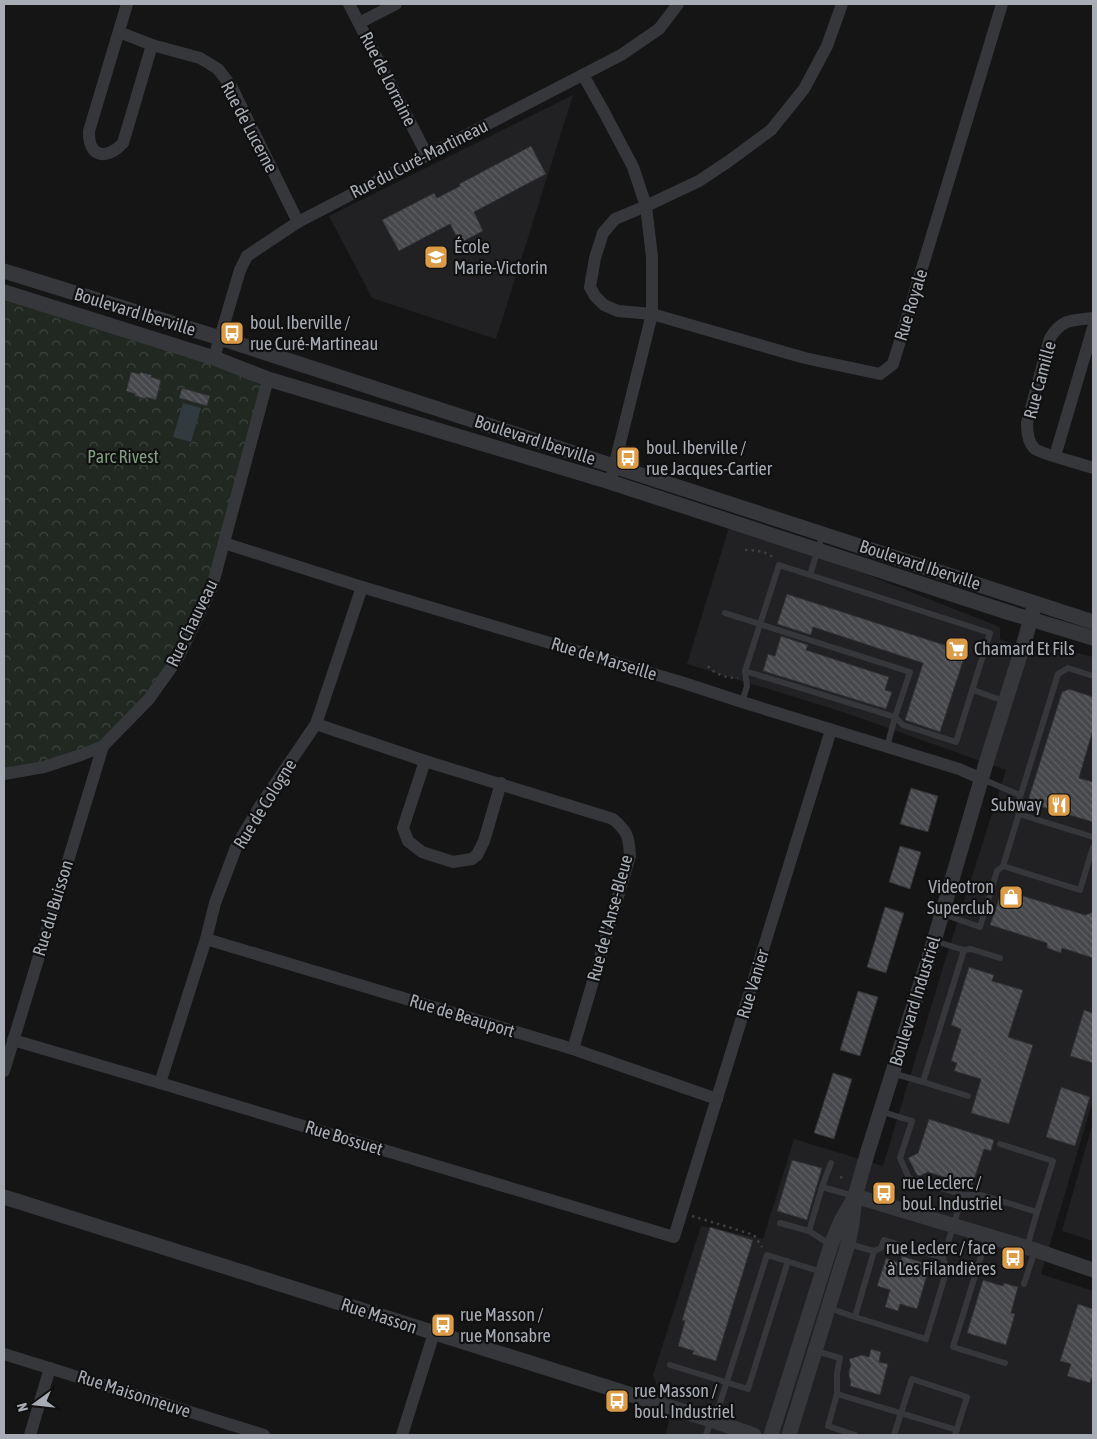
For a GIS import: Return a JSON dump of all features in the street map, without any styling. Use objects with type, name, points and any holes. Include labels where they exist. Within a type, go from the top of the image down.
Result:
[{"type":"street","points":[[127,4],[89,131],[88,140],[92,150],[100,155],[109,154],[117,150],[123,143],[152,44]]},
{"type":"street","name":"Rue de Lorraine","points":[[349,4],[427,155]]},
{"type":"street","points":[[359,23],[396,4]]},
{"type":"street","name":"Rue du Curé-Martineau","points":[[214,358],[240,270],[247,256],[298,222],[621,55],[659,29],[678,4]]},
{"type":"street","points":[[652,314],[618,311],[604,305],[595,296],[590,287],[595,258],[603,233],[615,219],[699,181],[771,130],[804,89],[827,46],[842,4]]},
{"type":"street","name":"Rue Royale","points":[[652,314],[805,358],[880,374],[893,364],[1002,4]]},
{"type":"street","name":"Rue de Lucerne","points":[[119,32],[200,58],[218,69],[231,86],[298,222]]},
{"type":"street","points":[[583,75],[633,167],[646,206],[652,257],[652,314],[610,482]]},
{"type":"street","name":"Boulevard Iberville","points":[[4,271],[220,338],[1093,622]]},
{"type":"street","name":"Boulevard Iberville","points":[[4,292],[214,358],[268,379],[610,482],[1007,612],[1093,638]]},
{"type":"street","name":"Rue Camille","points":[[1093,318],[1062,322],[1056,328],[1050,338],[1027,423],[1030,443],[1036,451],[1093,468]]},
{"type":"street","name":"Rue Camille","points":[[1055,456],[1093,328]]},
{"type":"street","name":"Rue Chauveau","points":[[4,774],[44,767],[103,746],[149,699],[178,658],[212,587],[268,379]]},
{"type":"street","name":"Rue de Marseille","points":[[224,543],[362,587],[684,682],[742,702],[959,769],[982,779]]},
{"type":"street","name":"Rue de Cologne","points":[[160,1083],[206,939],[215,903],[237,845],[260,806],[316,724],[362,587]]},
{"type":"street","name":"Boulevard Industriel","points":[[789,1435],[848,1244],[855,1196],[880,1111],[942,914],[1035,604]]},
{"type":"street","name":"Rue de l'Anse-Bleue","points":[[316,724],[425,761],[613,819],[623,828],[630,840],[630,856],[573,1049]]},
{"type":"street","name":"Rue Vanier","points":[[674,1237],[831,730]]},
{"type":"street","name":"Rue du Buisson","points":[[4,1071],[103,746]]},
{"type":"street","points":[[425,761],[403,828],[408,841],[422,852],[453,862],[478,855],[501,783]]},
{"type":"street","name":"Rue de Beauport","points":[[206,939],[573,1049],[717,1099]]},
{"type":"street","name":"Rue Bossuet","points":[[13,1040],[674,1237]]},
{"type":"street","points":[[855,1196],[954,1225],[1093,1270]]},
{"type":"street","name":"Boulevard Industriel","points":[[771,1435],[831,1245],[841,1221],[855,1196]]},
{"type":"street","name":"Rue Masson","points":[[4,1197],[754,1435]]},
{"type":"street","points":[[402,1435],[434,1333]]},
{"type":"street","name":"Rue Maisonneuve","points":[[4,1354],[264,1435]]},
{"type":"street","points":[[30,1435],[50,1368]]},
{"type":"lane","points":[[810,575],[823,533]]},
{"type":"lane","points":[[742,702],[747,686],[746,675],[779,565],[990,633],[956,742],[903,725],[895,718],[746,675]]},
{"type":"lane","points":[[725,613],[910,672],[886,747]]},
{"type":"lane","points":[[942,914],[980,927],[997,871],[1003,866],[1018,814],[1016,807],[1058,674],[1068,668],[1093,676]]},
{"type":"lane","points":[[973,690],[1005,702]]},
{"type":"lane","points":[[982,779],[1020,794]]},
{"type":"lane","points":[[1018,814],[1093,837]]},
{"type":"lane","points":[[1003,866],[1080,890],[1093,847]]},
{"type":"lane","points":[[934,940],[964,950],[971,949],[1000,958]]},
{"type":"lane","points":[[924,1082],[964,950]]},
{"type":"lane","points":[[892,1073],[968,1096]]},
{"type":"lane","points":[[880,1111],[912,1121],[900,1158],[909,1178],[963,1195],[981,1195],[1037,1212]]},
{"type":"lane","points":[[1000,1144],[1053,1162],[1037,1212],[1024,1284]]},
{"type":"lane","points":[[809,1231],[831,1163]]},
{"type":"lane","points":[[822,1187],[855,1196]]},
{"type":"lane","points":[[828,1308],[926,1339],[947,1270],[943,1258],[963,1195]]},
{"type":"lane","points":[[780,1223],[809,1231],[831,1245]]},
{"type":"lane","points":[[988,1236],[953,1347],[1005,1363]]},
{"type":"lane","points":[[855,1317],[874,1252],[881,1248],[884,1240],[943,1258]]},
{"type":"lane","points":[[848,1244],[874,1252]]},
{"type":"lane","points":[[706,1435],[720,1403],[767,1255],[823,1272]]},
{"type":"lane","points":[[670,1365],[748,1389],[788,1261]]},
{"type":"lane","points":[[815,1350],[840,1358],[836,1373],[838,1394],[828,1426],[855,1435]]},
{"type":"lane","points":[[838,1394],[901,1414],[956,1433],[967,1397],[912,1380],[901,1414],[894,1435]]},
{"type":"path","points":[[745,550],[754,550],[772,555],[779,565]]},
{"type":"path","points":[[708,666],[713,672],[734,678],[746,675]]},
{"type":"path","points":[[682,1212],[754,1235],[767,1255]]},
{"type":"shaded area","name":"École Marie-Victorin","points":[[573,95],[496,339],[372,298],[329,216]]},
{"type":"shaded area","points":[[183,403],[201,408],[191,442],[173,437]]},
{"type":"shaded area","points":[[731,521],[1000,627],[1000,639],[1044,654],[1055,647],[1093,657],[1093,1100],[1041,1274],[1093,1291],[1093,1435],[665,1435],[669,1421],[653,1375],[701,1226],[763,1239],[794,1139],[883,1166],[944,964],[1006,770],[843,712],[687,664]]},
{"type":"shaded area","points":[[1093,1122],[1093,1241],[1062,1231]]},
{"type":"green space","name":"Parc Rivest","points":[[4,292],[268,379],[212,588],[179,658],[119,732],[81,754],[4,774]]},
{"type":"building","points":[[531,146],[546,174],[474,212],[483,231],[460,243],[450,224],[399,251],[382,220],[434,193],[437,198],[460,186],[459,184]]},
{"type":"building","points":[[131,372],[152,375],[151,377],[161,380],[156,400],[135,396],[135,394],[126,391]]},
{"type":"building","points":[[182,388],[210,396],[207,406],[179,398]]},
{"type":"building","points":[[787,594],[966,652],[940,732],[905,720],[923,663],[813,627],[811,635],[777,624]]},
{"type":"building","points":[[781,636],[808,645],[806,650],[889,677],[885,690],[892,692],[886,709],[763,671],[768,654],[775,656]]},
{"type":"building","points":[[1069,689],[1093,697],[1093,730],[1079,778],[1093,782],[1093,822],[1032,804],[1029,797],[1062,692]]},
{"type":"building","points":[[911,788],[938,796],[928,832],[900,824]]},
{"type":"building","points":[[900,846],[921,852],[910,889],[889,882]]},
{"type":"building","points":[[1007,891],[1085,915],[1093,912],[1093,958],[1062,948],[1061,953],[1047,948],[1047,943],[990,925],[1000,896]]},
{"type":"building","points":[[885,907],[904,913],[886,973],[867,967]]},
{"type":"building","points":[[969,967],[994,975],[992,981],[1023,990],[1008,1037],[1033,1045],[1009,1124],[971,1113],[981,1079],[954,1071],[957,1063],[951,1061],[961,1029],[951,1025]]},
{"type":"building","points":[[858,991],[878,997],[860,1056],[840,1050]]},
{"type":"building","points":[[1084,1010],[1093,1013],[1093,1063],[1070,1056]]},
{"type":"building","points":[[833,1073],[852,1079],[834,1139],[814,1133]]},
{"type":"building","points":[[1061,1087],[1090,1097],[1075,1146],[1046,1137]]},
{"type":"building","points":[[929,1119],[994,1140],[991,1151],[984,1149],[972,1186],[928,1172],[920,1176],[917,1175],[908,1158],[918,1153]]},
{"type":"building","points":[[792,1160],[822,1168],[807,1220],[777,1211]]},
{"type":"building","points":[[710,1227],[753,1240],[716,1361],[692,1354],[694,1351],[678,1346],[685,1321],[682,1320]]},
{"type":"building","points":[[902,1256],[930,1265],[917,1309],[900,1304],[898,1311],[885,1307],[890,1290],[877,1286],[886,1258],[900,1263]]},
{"type":"building","points":[[983,1280],[1003,1286],[1004,1283],[1018,1287],[1011,1313],[1015,1314],[1006,1345],[967,1333]]},
{"type":"building","points":[[1078,1304],[1093,1309],[1093,1374],[1090,1383],[1067,1376],[1071,1364],[1060,1361]]},
{"type":"building","points":[[871,1349],[881,1352],[879,1362],[888,1364],[880,1395],[850,1386],[849,1371],[851,1365],[849,1359],[862,1355],[869,1357]]},
{"type":"place","name":"École Marie-Victorin","points":[[436,257]]},
{"type":"place","name":"boul. Iberville / rue Curé-Martineau","points":[[232,333]]},
{"type":"place","name":"boul. Iberville / rue Jacques-Cartier","points":[[628,458]]},
{"type":"place","name":"Chamard Et Fils","points":[[957,649]]},
{"type":"place","name":"Subway","points":[[1059,805]]},
{"type":"place","name":"Videotron Superclub","points":[[1011,897]]},
{"type":"place","name":"rue Leclerc / boul. Industriel","points":[[884,1193]]},
{"type":"place","name":"rue Leclerc / face à Les Filandières","points":[[1013,1258]]},
{"type":"place","name":"rue Masson / rue Monsabre","points":[[443,1325]]},
{"type":"place","name":"rue Masson / boul. Industriel","points":[[617,1401]]}]
